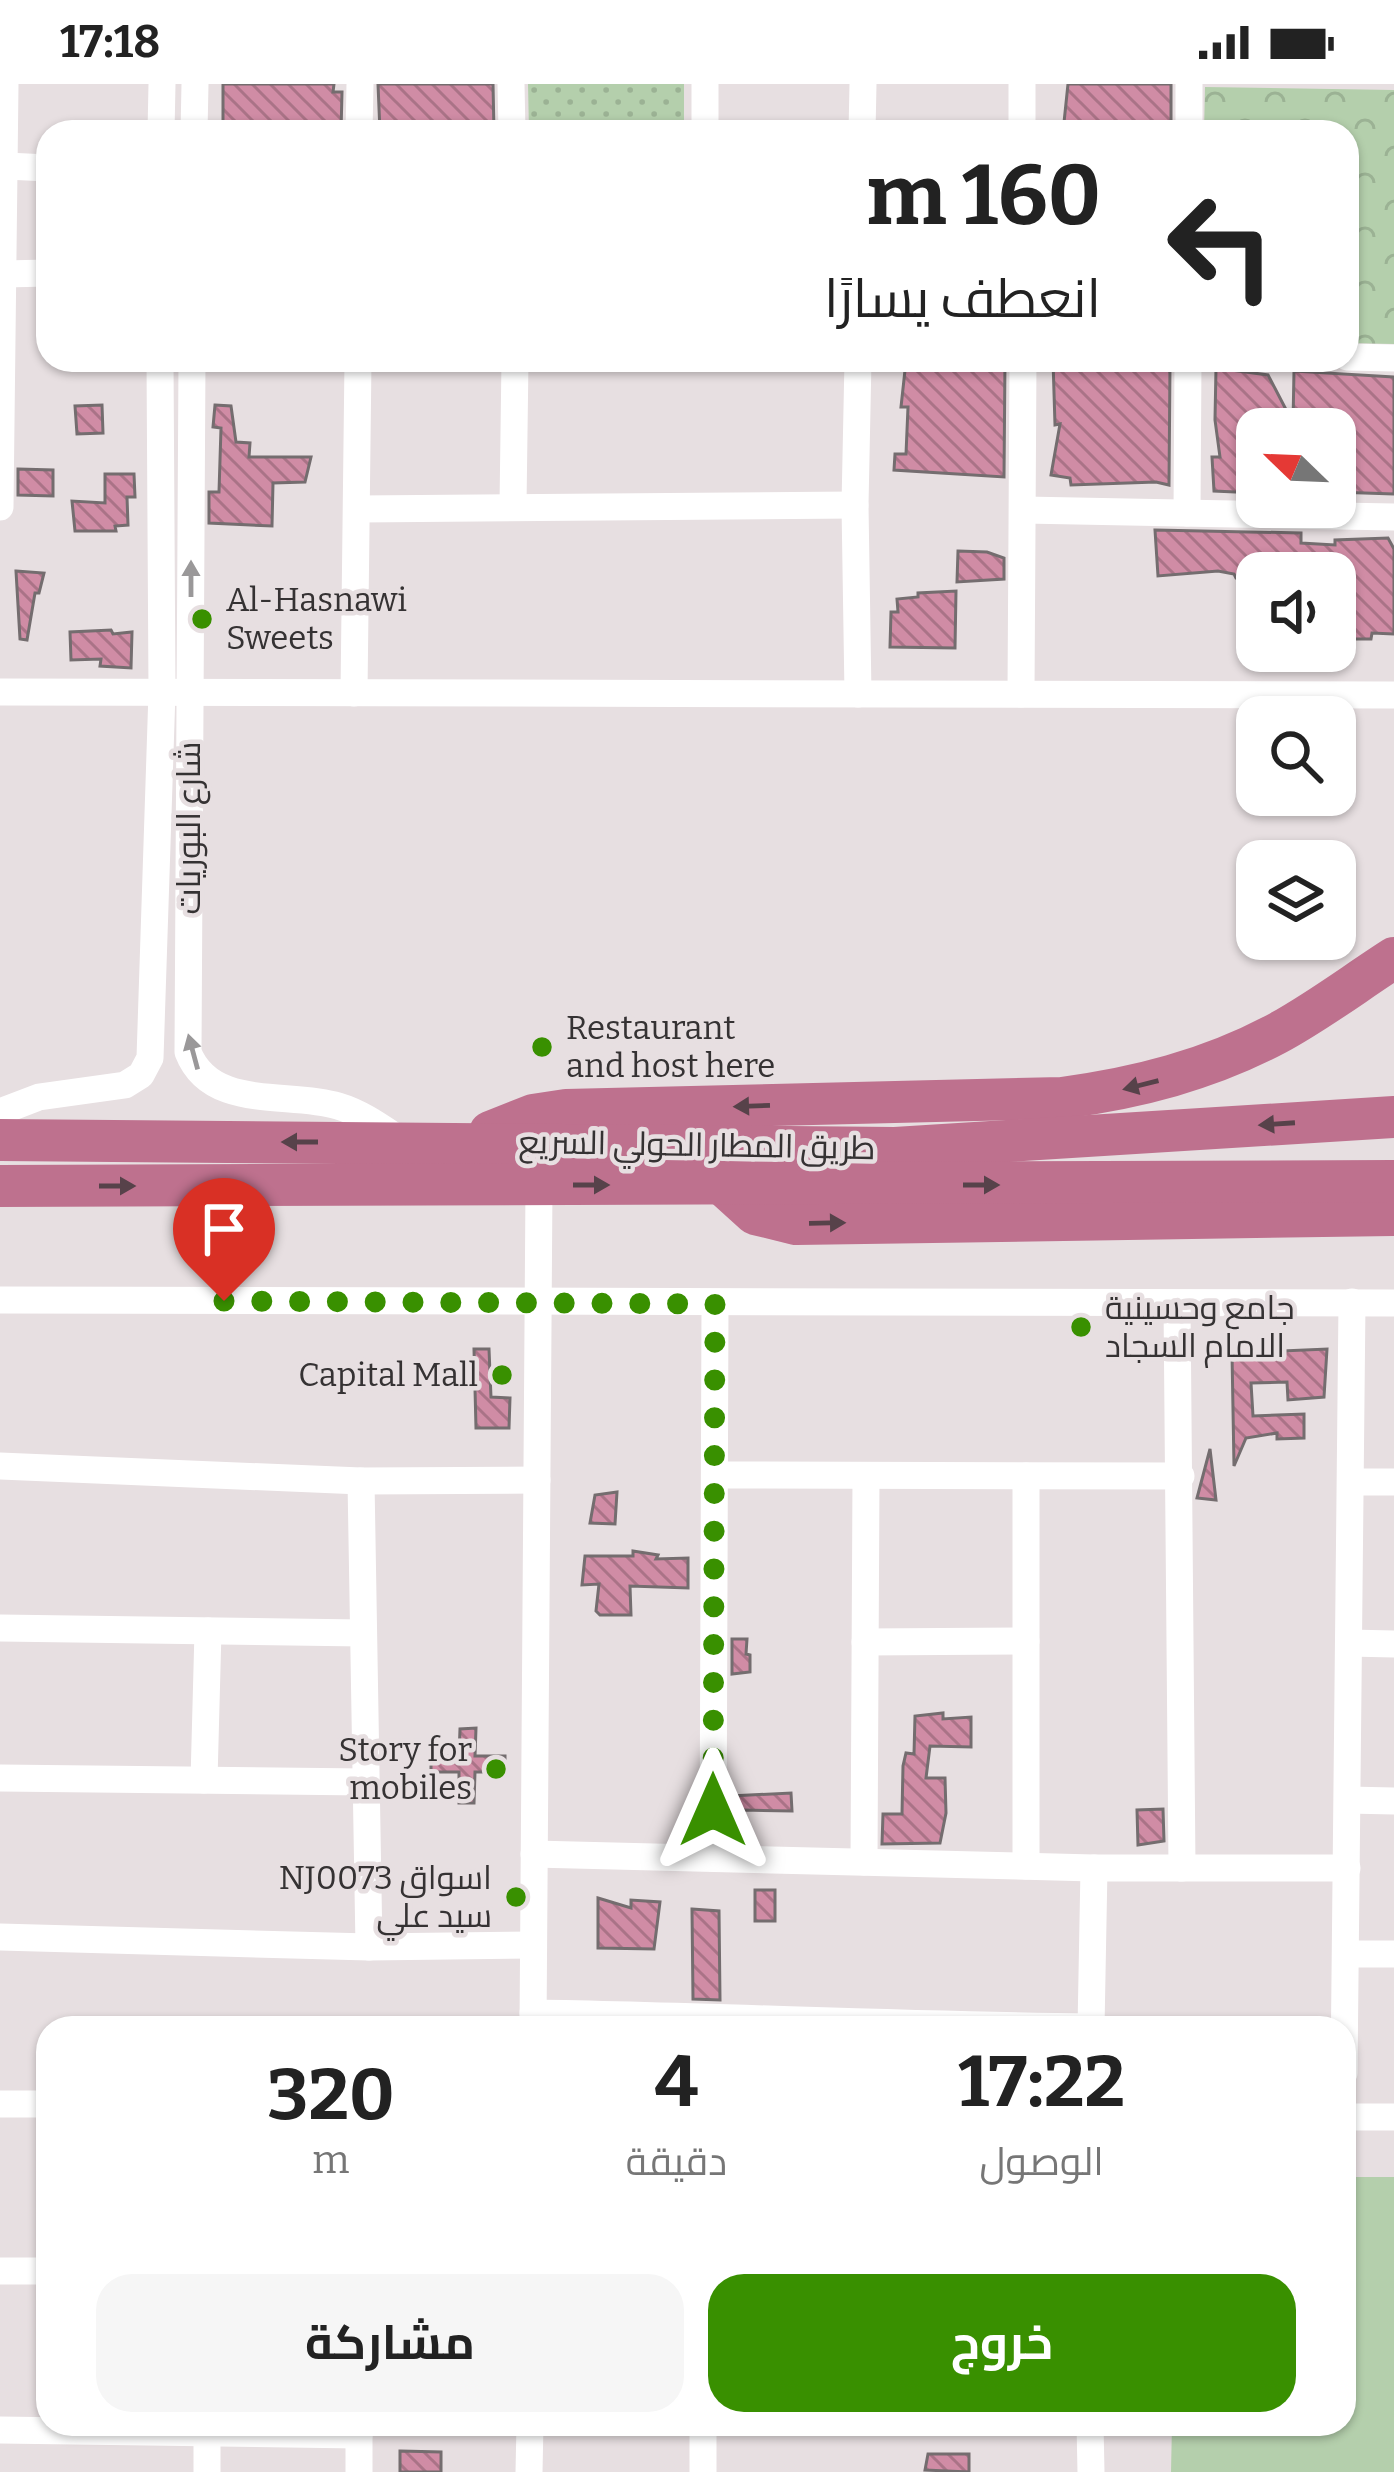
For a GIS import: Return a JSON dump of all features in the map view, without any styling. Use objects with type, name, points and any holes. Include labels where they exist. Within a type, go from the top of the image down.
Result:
[{"type":"highway","points":[[472,1142],[517,1120],[566,1110],[1062,1098],[1118,1090],[1228,1058],[1279,1032],[1394,958]]},
{"type":"highway","name":"طريق المطار الحولي السريع","points":[[0,1140],[895,1148],[1394,1117]]},
{"type":"highway","name":"طريق المطار الحولي السريع","points":[[0,1186],[1394,1181]]},
{"type":"highway","points":[[723,1185],[754,1214],[796,1224],[1394,1215]]},
{"type":"street","points":[[0,507],[5,84]]},
{"type":"street","points":[[161,120],[162,84]]},
{"type":"street","points":[[194,120],[195,84]]},
{"type":"street","points":[[359,120],[360,84]]},
{"type":"street","points":[[511,84],[512,120]]},
{"type":"street","points":[[705,84],[705,120]]},
{"type":"street","points":[[862,120],[863,84]]},
{"type":"street","points":[[1022,84],[1022,120]]},
{"type":"street","points":[[1189,84],[1189,120]]},
{"type":"street","points":[[5,166],[36,167]]},
{"type":"street","points":[[4,274],[36,273]]},
{"type":"street","points":[[1359,357],[1394,358]]},
{"type":"street","name":"شارع البوريات","points":[[161,372],[188,1038],[193,1065],[225,1090],[332,1104],[362,1115],[403,1142]]},
{"type":"street","name":"شارع البوريات","points":[[0,1112],[39,1097],[124,1085],[141,1075],[150,1058],[176,692],[191,372]]},
{"type":"street","points":[[354,693],[358,372]]},
{"type":"street","points":[[513,505],[515,372]]},
{"type":"street","points":[[858,372],[858,694]]},
{"type":"street","points":[[1021,694],[1023,372]]},
{"type":"street","points":[[1187,513],[1188,372]]},
{"type":"street","points":[[358,509],[855,505]]},
{"type":"street","points":[[1024,510],[1394,517]]},
{"type":"street","points":[[0,692],[1394,694]]},
{"type":"street","points":[[533,2016],[538,1185]]},
{"type":"street","points":[[0,1300],[1394,1303]]},
{"type":"street","points":[[1345,2016],[1352,1303]]},
{"type":"street","points":[[713,1858],[715,1304]]},
{"type":"street","points":[[1178,1304],[1182,1868]]},
{"type":"street","points":[[0,1466],[362,1481],[537,1480]]},
{"type":"street","points":[[715,1475],[1180,1476]]},
{"type":"street","points":[[864,1862],[866,1476]]},
{"type":"street","points":[[1026,1476],[1026,1866]]},
{"type":"street","points":[[362,1481],[369,1947]]},
{"type":"street","points":[[1351,1482],[1394,1482]]},
{"type":"street","points":[[0,1628],[363,1633]]},
{"type":"street","points":[[204,1780],[208,1630]]},
{"type":"street","points":[[866,1642],[1026,1641]]},
{"type":"street","points":[[1349,1643],[1394,1644]]},
{"type":"street","points":[[0,1778],[366,1782]]},
{"type":"street","points":[[1348,1800],[1394,1802]]},
{"type":"street","points":[[534,1854],[1094,1868],[1347,1868]]},
{"type":"street","points":[[1091,2016],[1094,1868]]},
{"type":"street","points":[[0,1937],[369,1947],[533,1945]]},
{"type":"street","points":[[1346,1954],[1394,1954]]},
{"type":"street","points":[[0,2104],[36,2104]]},
{"type":"street","points":[[1356,2117],[1394,2117]]},
{"type":"street","points":[[0,2271],[36,2271]]},
{"type":"street","points":[[0,2430],[36,2431]]},
{"type":"street","points":[[207,2436],[207,2472]]},
{"type":"street","points":[[359,2436],[359,2472]]},
{"type":"street","points":[[530,2436],[530,2472]]},
{"type":"street","points":[[703,2436],[703,2472]]},
{"type":"street","points":[[1090,2436],[1091,2472]]},
{"type":"green space","points":[[528,84],[684,84],[684,120],[529,120]]},
{"type":"green space","points":[[1205,87],[1394,90],[1394,344],[1359,343],[1359,120],[1204,120]]},
{"type":"green space","points":[[1356,2177],[1394,2177],[1394,2472],[1171,2472],[1172,2436],[1356,2436]]},
{"type":"building","points":[[223,84],[334,84],[333,92],[342,92],[341,120],[223,120]]},
{"type":"building","points":[[378,84],[493,84],[494,120],[380,120]]},
{"type":"building","points":[[1068,84],[1171,84],[1171,120],[1064,120]]},
{"type":"building","points":[[905,372],[1005,372],[1004,477],[894,470],[895,454],[906,454],[908,407],[901,407]]},
{"type":"building","points":[[1053,372],[1170,372],[1169,485],[1071,485],[1070,478],[1051,475],[1060,424],[1055,425]]},
{"type":"building","points":[[1216,372],[1268,375],[1285,408],[1236,408],[1236,492],[1214,491],[1212,457],[1220,457]]},
{"type":"building","points":[[1294,372],[1394,377],[1394,494],[1356,493],[1356,408],[1293,408]]},
{"type":"building","points":[[102,405],[103,433],[77,434],[75,406]]},
{"type":"building","points":[[215,405],[231,406],[236,442],[250,443],[249,457],[311,457],[305,482],[273,483],[272,526],[209,523],[209,492],[219,492],[221,428],[213,427]]},
{"type":"building","points":[[18,469],[53,470],[53,496],[18,495]]},
{"type":"building","points":[[105,474],[134,474],[135,497],[127,497],[128,525],[115,526],[116,531],[75,531],[72,501],[105,503]]},
{"type":"building","points":[[1155,530],[1301,533],[1301,543],[1335,545],[1335,540],[1388,538],[1394,549],[1394,634],[1372,633],[1371,639],[1356,639],[1356,552],[1236,552],[1236,578],[1218,571],[1158,576]]},
{"type":"building","points":[[958,551],[1004,558],[1004,579],[957,582]]},
{"type":"building","points":[[16,571],[44,573],[39,593],[35,593],[27,640],[20,639]]},
{"type":"building","points":[[956,591],[955,648],[890,647],[891,612],[898,612],[897,599]]},
{"type":"building","points":[[111,630],[113,634],[132,632],[131,668],[100,666],[101,659],[71,660],[70,632]]},
{"type":"building","points":[[474,1349],[489,1349],[491,1397],[510,1398],[509,1428],[476,1428]]},
{"type":"building","points":[[1327,1349],[1324,1397],[1288,1400],[1287,1382],[1251,1383],[1253,1416],[1304,1414],[1304,1438],[1277,1439],[1277,1433],[1246,1438],[1234,1466],[1232,1353]]},
{"type":"building","points":[[1210,1449],[1216,1500],[1197,1498]]},
{"type":"building","points":[[617,1492],[615,1524],[590,1523],[595,1495]]},
{"type":"building","points":[[633,1551],[658,1555],[656,1559],[688,1558],[688,1588],[630,1586],[631,1615],[600,1615],[596,1611],[599,1584],[582,1585],[585,1556],[633,1556]]},
{"type":"building","points":[[732,1639],[747,1639],[750,1672],[732,1674]]},
{"type":"building","points":[[943,1713],[943,1719],[971,1717],[971,1747],[930,1746],[926,1778],[945,1778],[946,1813],[940,1843],[882,1844],[883,1814],[902,1814],[903,1766],[906,1753],[914,1754],[915,1716]]},
{"type":"building","points":[[476,1728],[475,1756],[505,1756],[505,1772],[475,1772],[474,1803],[459,1803],[459,1772],[431,1772],[431,1756],[459,1756],[460,1729]]},
{"type":"building","points":[[791,1793],[792,1811],[743,1810],[741,1841],[731,1840],[731,1796]]},
{"type":"building","points":[[1163,1809],[1164,1841],[1138,1845],[1137,1810]]},
{"type":"building","points":[[755,1890],[775,1890],[775,1921],[755,1921]]},
{"type":"building","points":[[598,1898],[631,1908],[631,1900],[660,1902],[654,1949],[598,1948]]},
{"type":"building","points":[[692,1909],[719,1911],[720,2000],[693,1999]]},
{"type":"building","points":[[400,2451],[441,2452],[441,2472],[400,2472]]},
{"type":"building","points":[[928,2454],[969,2454],[969,2472],[925,2470]]},
{"type":"place","name":"Al-Hasnawi Sweets","points":[[202,619]]},
{"type":"place","name":"Restaurant and host here","points":[[542,1047]]},
{"type":"place","name":"جامع وحسينية الامام السجاد","points":[[1081,1327]]},
{"type":"place","name":"Capital Mall","points":[[502,1375]]},
{"type":"place","name":"Story for mobiles","points":[[496,1769]]},
{"type":"place","name":"NJ0073 اسواق سيد علي","points":[[516,1897]]},
{"type":"route","points":[[224,1301],[715,1304],[713,1810]]}]
